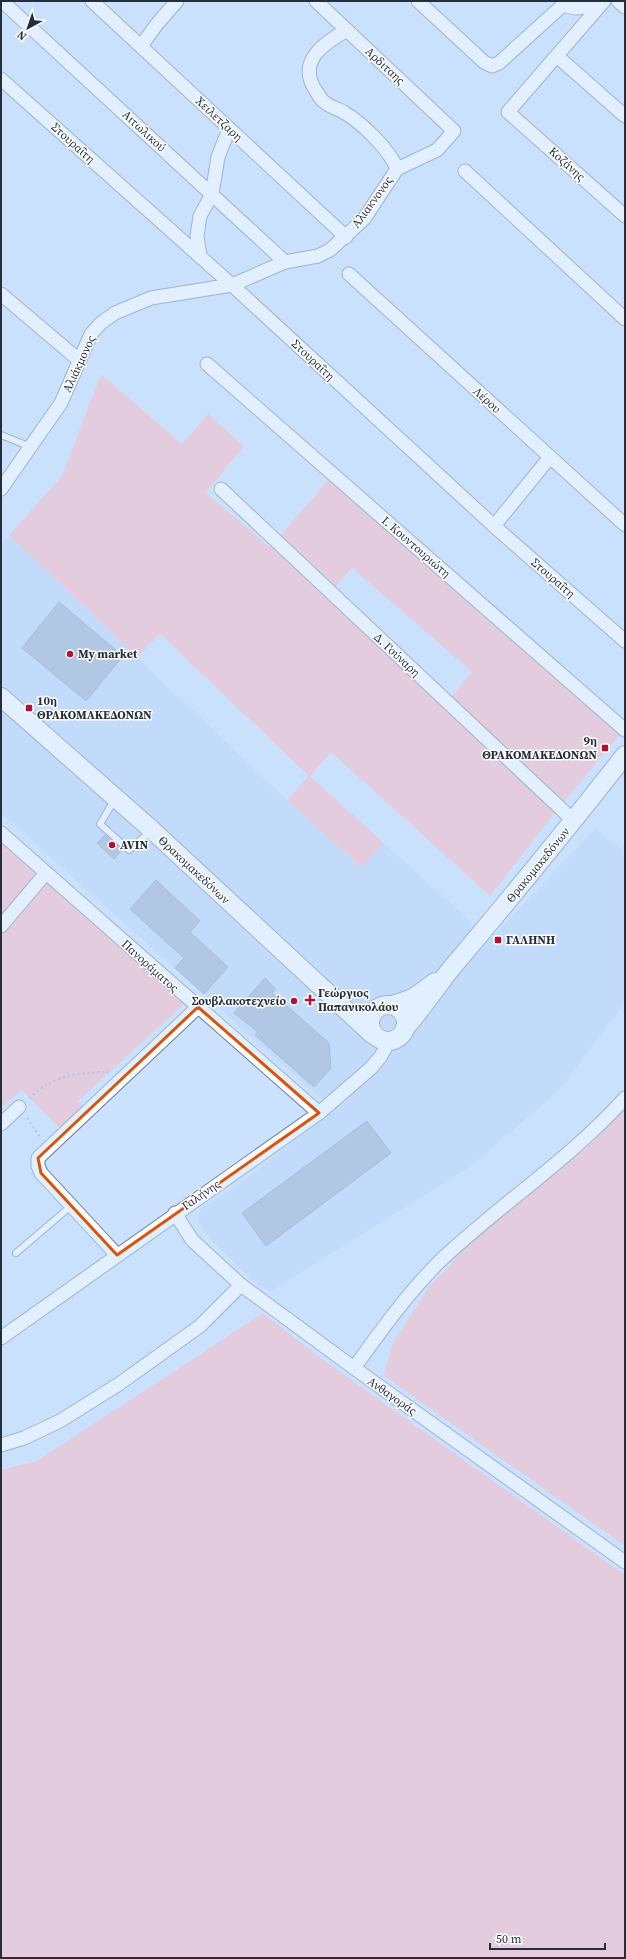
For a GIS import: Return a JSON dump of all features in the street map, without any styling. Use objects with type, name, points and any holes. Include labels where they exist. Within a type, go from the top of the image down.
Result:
[{"type":"main road","name":"Θρακομακεδόνων","points":[[1,697],[152,830],[332,997],[381,1038],[401,1036],[405,1028],[449,972],[574,821],[625,755]]},
{"type":"main road","name":"Θρακομακεδόνων","points":[[332,997],[385,1007],[424,991],[449,972]]},
{"type":"main road","points":[[381,1038],[369,1024],[370,1018],[385,1007],[402,1012],[406,1022],[405,1028]]},
{"type":"street","name":"Αιτωλικού","points":[[2,1],[285,262]]},
{"type":"street","name":"Χειλετζαρη","points":[[92,1],[346,237]]},
{"type":"street","points":[[141,46],[156,24],[177,1]]},
{"type":"street","name":"Αρδιταης","points":[[316,1],[454,131]]},
{"type":"street","points":[[418,1],[484,62],[492,66],[499,63],[561,3],[576,10],[588,7],[598,1]]},
{"type":"street","points":[[604,1],[558,57],[625,116]]},
{"type":"street","points":[[618,1],[625,7]]},
{"type":"street","points":[[347,30],[324,45],[316,54],[309,68],[310,80],[324,102],[352,118],[387,152],[397,169]]},
{"type":"street","name":"Κοζάνης","points":[[558,57],[508,112],[625,216]]},
{"type":"street","name":"Στουραΐτη","points":[[1,79],[232,285],[494,526],[625,641]]},
{"type":"street","points":[[200,257],[198,236],[200,216],[212,194],[218,157],[230,129]]},
{"type":"street","name":"Αλιακνονος","points":[[285,262],[318,256],[330,250],[364,219],[397,169],[438,150],[454,131]]},
{"type":"street","points":[[465,171],[625,318]]},
{"type":"street","name":"Αλιάκμονος","points":[[1,489],[61,403],[91,334],[102,323],[116,313],[151,298],[232,285],[285,262]]},
{"type":"street","name":"Λέρου","points":[[349,274],[625,526]]},
{"type":"street","points":[[1,294],[80,361]]},
{"type":"street","name":"Ι. Κουντουριώτη","points":[[207,364],[625,730]]},
{"type":"street","points":[[494,526],[550,457]]},
{"type":"street","name":"Δ. Γούναρη","points":[[221,489],[574,821]]},
{"type":"street","name":"Πανοράματος","points":[[1,833],[319,1113]]},
{"type":"street","points":[[1,926],[46,872]]},
{"type":"street","points":[[117,1256],[41,1173],[38,1166],[38,1158],[129,1071],[198,1008]]},
{"type":"street","name":"Γαλήνης","points":[[1,1338],[319,1113],[371,1068],[381,1056],[381,1038]]},
{"type":"street","points":[[354,1368],[397,1310],[438,1264],[566,1156],[625,1098]]},
{"type":"street","points":[[1,1124],[19,1107]]},
{"type":"street","name":"Ανθαγοράς","points":[[175,1214],[192,1240],[241,1285],[354,1368],[625,1562]]},
{"type":"street","points":[[1,1446],[24,1438],[60,1421],[119,1384],[200,1326],[241,1285]]},
{"type":"lane","points":[[1,435],[31,447]]},
{"type":"lane","points":[[115,798],[100,824],[129,850],[152,830]]},
{"type":"lane","points":[[16,1253],[71,1206]]},
{"type":"path","points":[[49,1146],[35,1130],[19,1107],[48,1082],[59,1078],[103,1072],[129,1071]]},
{"type":"highlighted area","points":[[198,1007],[319,1113],[117,1255],[41,1173],[38,1158]]},
{"type":"shaded area","points":[[101,374],[182,444],[208,414],[244,446],[206,493],[270,547],[332,476],[621,733],[562,804],[490,896],[331,752],[310,776],[384,843],[362,868],[287,800],[309,776],[160,634],[137,657],[9,535],[62,476]],"holes":[[[352,568],[472,672],[448,700],[328,595]]]},
{"type":"shaded area","points":[[9,535],[287,800],[362,868],[384,843],[469,920],[488,941],[596,828],[625,853],[625,1003],[559,1090],[473,1165],[270,1292],[250,1278],[211,1240],[198,1222],[200,1209],[244,1180],[333,1110],[1,813],[1,544]]},
{"type":"shaded area","points":[[1,836],[184,1004],[78,1101],[89,1112],[66,1135],[22,1090],[1,1108]]},
{"type":"shaded area","points":[[625,1107],[625,1546],[384,1376],[393,1342],[429,1287],[470,1243],[595,1140]]},
{"type":"shaded area","points":[[263,1313],[322,1359],[625,1575],[625,1958],[1,1958],[1,1470],[37,1461]]},
{"type":"building","points":[[59,602],[123,656],[86,701],[22,648]]},
{"type":"building","points":[[105,835],[122,850],[114,859],[97,843]]},
{"type":"building","points":[[156,880],[200,921],[190,932],[228,967],[204,994],[175,968],[184,958],[130,909]]},
{"type":"building","points":[[265,978],[276,989],[272,993],[329,1043],[331,1068],[314,1087],[255,1035],[258,1032],[234,1013]]},
{"type":"building","points":[[367,1121],[391,1153],[266,1246],[242,1213]]},
{"type":"place","name":"My market","points":[[70,654]]},
{"type":"place","name":"10η ΘΡΑΚΟΜΑΚΕΔΟΝΩΝ","points":[[29,708]]},
{"type":"place","name":"9η ΘΡΑΚΟΜΑΚΕΔΟΝΩΝ","points":[[605,748]]},
{"type":"place","name":"AVIN","points":[[112,845]]},
{"type":"place","name":"ΓΑΛΗΝΗ","points":[[498,940]]},
{"type":"place","name":"Γεώργιος Παπανικολάου","points":[[310,1000]]},
{"type":"place","name":"Σουβλακοτεχνείο","points":[[294,1001]]}]
